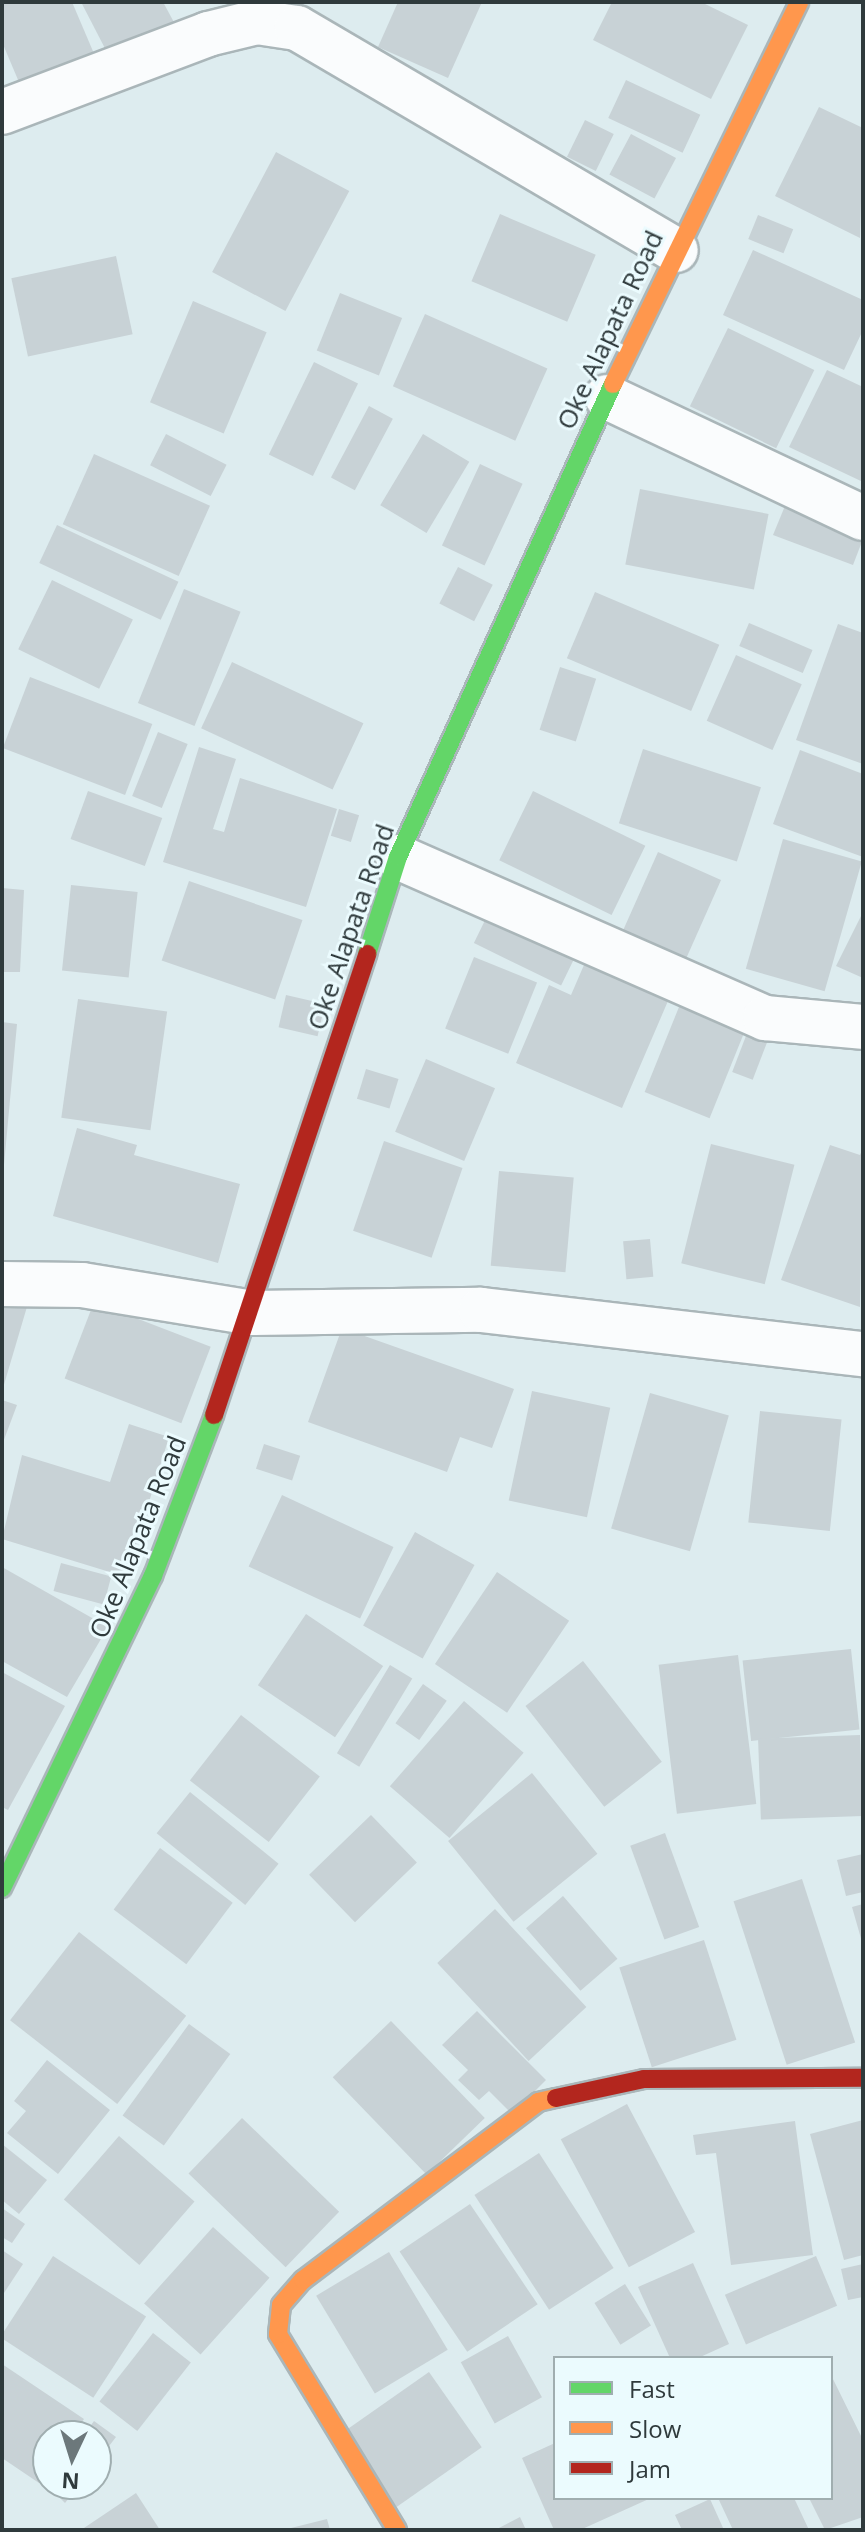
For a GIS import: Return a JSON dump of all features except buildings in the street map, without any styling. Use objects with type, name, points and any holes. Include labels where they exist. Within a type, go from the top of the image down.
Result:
[{"type":"street","name":"Oke Alapata Road","points":[[2,1888],[153,1576],[253,1313],[398,857],[607,397],[799,2]]},
{"type":"street","points":[[2,112],[208,34],[257,22],[297,28],[676,250]]},
{"type":"street","points":[[607,397],[863,518]]},
{"type":"street","points":[[398,857],[765,1018],[863,1027]]},
{"type":"street","points":[[2,1284],[82,1285],[253,1313],[481,1310],[863,1354]]},
{"type":"street","points":[[397,2530],[278,2334],[281,2305],[303,2280],[538,2102],[644,2079],[863,2078]]},
{"type":"traffic: fast","points":[[367,954],[398,857],[613,384]]},
{"type":"traffic: fast","points":[[2,1888],[153,1576],[214,1415]]},
{"type":"traffic: slow","points":[[613,384],[799,2]]},
{"type":"traffic: slow","points":[[397,2530],[278,2334],[281,2305],[303,2280],[538,2102],[556,2098]]},
{"type":"traffic: jam","points":[[214,1415],[367,954]]},
{"type":"traffic: jam","points":[[556,2098],[644,2079],[863,2078]]}]
